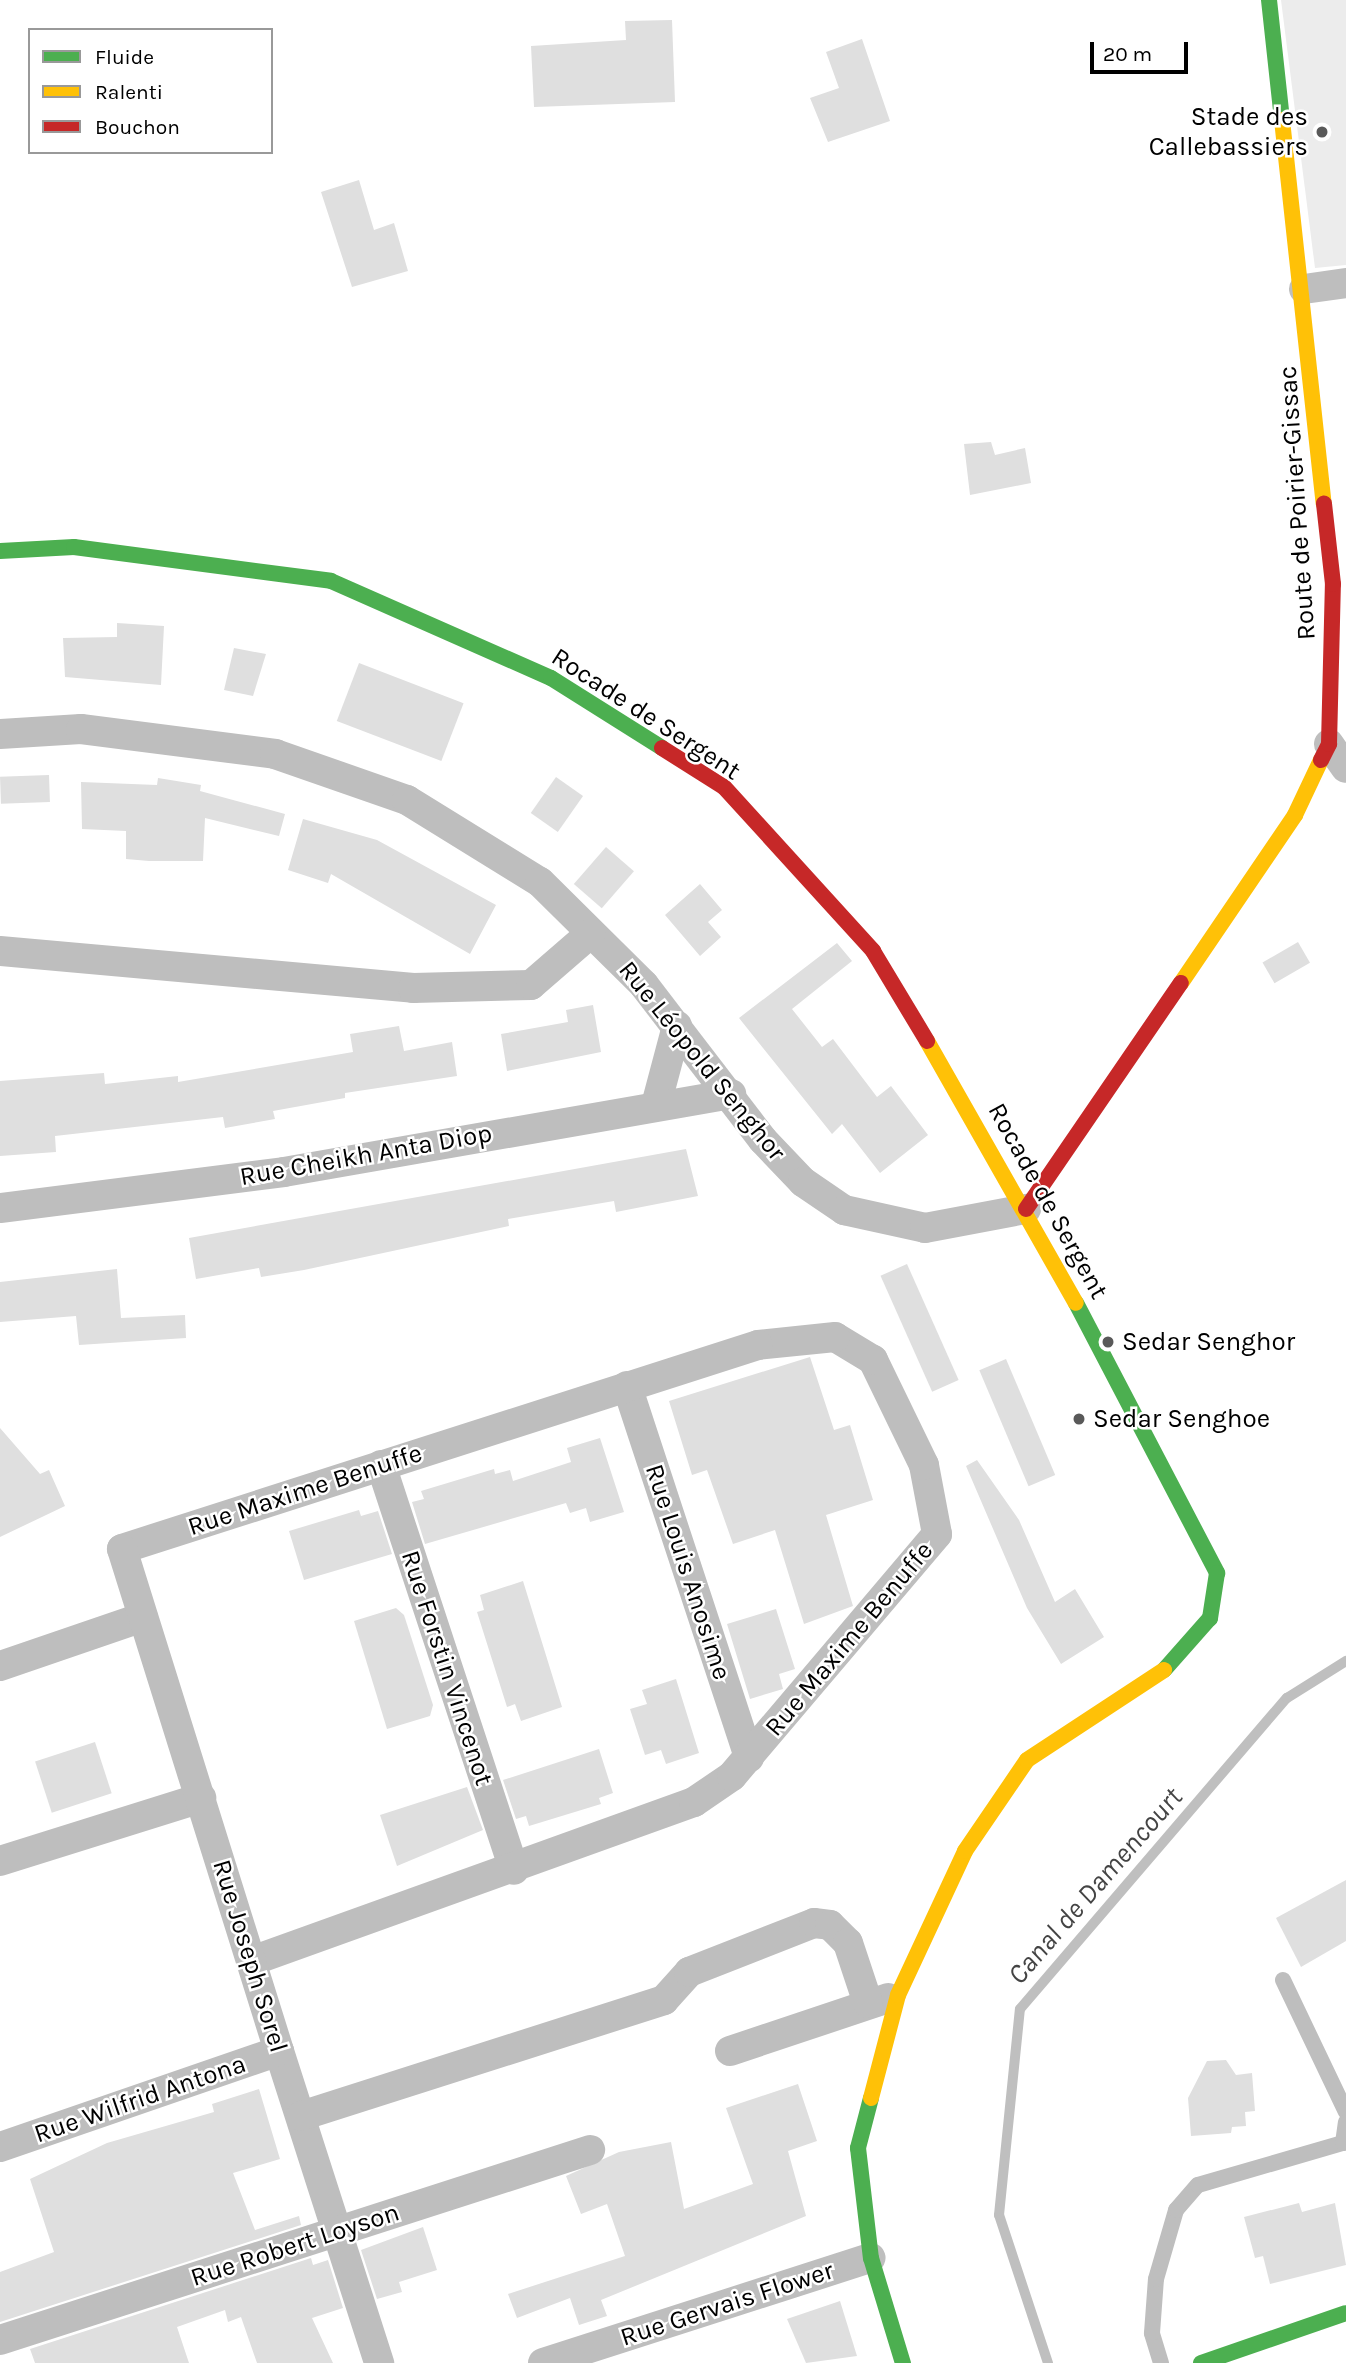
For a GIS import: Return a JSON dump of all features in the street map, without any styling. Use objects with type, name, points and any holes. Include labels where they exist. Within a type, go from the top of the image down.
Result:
[{"type":"main road","name":"Route de Poirier-Gissac","points":[[1026,1209],[1338,756],[1340,584],[1269,0]]},
{"type":"main road","name":"Rocade de Sergent","points":[[0,551],[74,547],[331,581],[551,678],[724,787],[873,951],[1026,1209],[1217,1573],[1210,1618],[1169,1667],[1027,1760],[965,1851],[898,1995],[858,2148],[871,2258],[903,2363]]},
{"type":"main road","points":[[1202,2363],[1346,2313]]},
{"type":"main road","name":"Rocade de Sergent","points":[[896,2333],[913,2363]]},
{"type":"street","points":[[1304,289],[1346,283]]},
{"type":"street","name":"Rue Léopold Senghor","points":[[0,734],[81,729],[275,754],[407,800],[540,882],[677,1026],[803,1182],[844,1210],[925,1227],[1026,1209]]},
{"type":"street","points":[[0,951],[413,988],[531,985],[591,933]]},
{"type":"street","points":[[656,1105],[677,1026]]},
{"type":"street","name":"Rue Cheikh Anta Diop","points":[[0,1208],[284,1172],[731,1094]]},
{"type":"street","name":"Rue Maxime Benuffe","points":[[122,1549],[758,1345],[835,1338],[873,1360],[935,1499],[939,1518],[930,1549],[749,1757],[715,1792],[513,1870],[252,1961]]},
{"type":"street","name":"Rue Louis Anosime","points":[[628,1386],[749,1757]]},
{"type":"street","name":"Rue Forstin Vincenot","points":[[382,1465],[513,1870]]},
{"type":"street","name":"Rue Joseph Sorel","points":[[122,1549],[379,2363]]},
{"type":"street","points":[[1,1661],[143,1617]]},
{"type":"street","points":[[0,1861],[201,1798]]},
{"type":"street","points":[[301,2116],[664,2000],[689,1972],[814,1923],[830,1925],[848,1943],[868,2003]]},
{"type":"street","points":[[730,2051],[898,1995]]},
{"type":"street","name":"Rue Wilfrid Antona","points":[[0,2147],[279,2051]]},
{"type":"street","name":"Rue Robert Loyson","points":[[0,2340],[590,2150]]},
{"type":"street","name":"Rue Gervais Flower","points":[[543,2363],[871,2258]]},
{"type":"lane","points":[[1283,1980],[1346,2112]]},
{"type":"lane","points":[[1161,2363],[1152,2333],[1156,2279],[1176,2210],[1198,2185],[1343,2143],[1346,2122]]},
{"type":"shaded area","name":"Stade des Callebassiers","points":[[1281,0],[1346,0],[1346,265],[1315,268]]},
{"type":"building","points":[[672,20],[675,102],[534,107],[531,46],[626,40],[625,21]]},
{"type":"building","points":[[862,39],[890,121],[828,142],[810,98],[839,88],[826,52]]},
{"type":"building","points":[[359,180],[374,230],[394,223],[408,271],[352,287],[321,192]]},
{"type":"building","points":[[991,442],[995,455],[1025,448],[1031,483],[970,495],[964,444]]},
{"type":"building","points":[[117,623],[164,626],[161,685],[65,677],[63,638],[117,637]]},
{"type":"building","points":[[234,648],[266,654],[253,696],[224,690]]},
{"type":"building","points":[[359,663],[464,703],[441,761],[337,721]]},
{"type":"building","points":[[49,775],[50,802],[1,804],[0,777]]},
{"type":"building","points":[[556,777],[583,796],[558,832],[531,813]]},
{"type":"building","points":[[158,778],[201,785],[200,791],[285,814],[279,836],[205,818],[203,861],[149,861],[126,859],[126,831],[82,829],[81,782],[157,785]]},
{"type":"building","points":[[303,819],[377,840],[496,905],[470,954],[331,874],[328,883],[288,870]]},
{"type":"building","points":[[606,847],[634,871],[602,908],[574,884]]},
{"type":"building","points":[[700,884],[722,910],[708,922],[721,937],[700,956],[665,915]]},
{"type":"building","points":[[1298,942],[1310,963],[1274,983],[1262,963]]},
{"type":"building","points":[[837,943],[852,961],[792,1009],[822,1047],[833,1039],[877,1097],[891,1086],[928,1135],[880,1173],[842,1124],[832,1134],[739,1018]]},
{"type":"building","points":[[593,1005],[601,1052],[507,1071],[501,1034],[568,1022],[566,1010]]},
{"type":"building","points":[[399,1026],[404,1051],[452,1042],[457,1076],[345,1093],[345,1098],[273,1111],[275,1119],[225,1128],[223,1117],[55,1136],[56,1152],[0,1156],[0,1081],[104,1073],[105,1084],[178,1076],[178,1082],[353,1052],[350,1034]]},
{"type":"building","points":[[686,1149],[698,1196],[616,1212],[614,1201],[508,1219],[509,1226],[304,1270],[261,1277],[259,1268],[196,1279],[189,1238]]},
{"type":"building","points":[[907,1264],[959,1380],[932,1392],[881,1276]]},
{"type":"building","points":[[117,1269],[121,1318],[185,1315],[186,1338],[79,1345],[76,1316],[0,1322],[0,1282]]},
{"type":"building","points":[[810,1357],[834,1430],[850,1425],[873,1500],[826,1515],[853,1606],[804,1624],[775,1530],[733,1544],[707,1470],[692,1475],[669,1401]]},
{"type":"building","points":[[1006,1359],[1055,1475],[1029,1486],[979,1370]]},
{"type":"building","points":[[0,1428],[40,1474],[49,1470],[65,1506],[0,1537]]},
{"type":"building","points":[[600,1438],[624,1512],[590,1522],[586,1508],[570,1513],[566,1503],[425,1544],[412,1502],[424,1499],[421,1491],[494,1469],[495,1474],[510,1470],[513,1481],[571,1462],[567,1448]]},
{"type":"building","points":[[977,1460],[1019,1520],[1055,1602],[1075,1589],[1104,1637],[1061,1664],[1027,1608],[966,1466]]},
{"type":"building","points":[[359,1510],[361,1516],[378,1511],[392,1554],[304,1580],[289,1531]]},
{"type":"building","points":[[523,1581],[562,1707],[521,1721],[515,1704],[507,1707],[477,1612],[484,1610],[480,1595]]},
{"type":"building","points":[[396,1608],[404,1615],[433,1705],[430,1716],[387,1729],[354,1621]]},
{"type":"building","points":[[776,1609],[795,1669],[779,1674],[783,1689],[750,1699],[727,1624]]},
{"type":"building","points":[[676,1679],[699,1753],[666,1764],[661,1750],[645,1755],[630,1709],[647,1704],[642,1690]]},
{"type":"building","points":[[95,1742],[112,1793],[52,1813],[35,1761]]},
{"type":"building","points":[[599,1749],[613,1793],[599,1798],[601,1804],[529,1826],[526,1816],[516,1819],[503,1780]]},
{"type":"building","points":[[467,1787],[483,1830],[397,1866],[380,1815]]},
{"type":"building","points":[[1346,1880],[1346,1941],[1301,1967],[1276,1918]]},
{"type":"building","points":[[1226,2060],[1236,2075],[1252,2073],[1255,2111],[1245,2112],[1246,2126],[1232,2127],[1231,2133],[1191,2136],[1188,2098],[1207,2061]]},
{"type":"building","points":[[798,2084],[817,2141],[788,2151],[806,2216],[601,2300],[607,2316],[579,2325],[570,2298],[517,2318],[508,2294],[625,2256],[607,2204],[581,2214],[566,2176],[619,2152],[671,2142],[684,2209],[753,2184],[726,2108]]},
{"type":"building","points":[[259,2089],[280,2159],[233,2173],[255,2230],[299,2216],[301,2225],[0,2322],[0,2272],[54,2252],[30,2179],[107,2143],[214,2112],[212,2104]]},
{"type":"building","points":[[1299,2203],[1302,2212],[1335,2203],[1346,2265],[1270,2284],[1263,2256],[1255,2258],[1244,2217]]},
{"type":"building","points":[[423,2227],[437,2270],[399,2282],[402,2292],[377,2299],[361,2250]]},
{"type":"building","points":[[311,2258],[313,2265],[328,2260],[343,2308],[312,2318],[333,2363],[257,2363],[241,2317],[228,2322],[225,2310],[177,2327],[189,2363],[35,2363],[30,2349]]},
{"type":"building","points":[[840,2301],[857,2356],[806,2363],[787,2319]]},
{"type":"waterway","name":"Canal de Damencourt","points":[[1048,2363],[999,2215],[1020,2009],[1287,1698],[1346,1661]]},
{"type":"traffic: fast","points":[[1269,0],[1282,120]]},
{"type":"traffic: fast","points":[[0,551],[74,547],[331,581],[551,678],[662,748]]},
{"type":"traffic: fast","points":[[1076,1303],[1217,1573],[1210,1618],[1164,1670]]},
{"type":"traffic: fast","points":[[871,2098],[858,2148],[871,2258],[903,2363]]},
{"type":"traffic: fast","points":[[1201,2363],[1346,2313]]},
{"type":"traffic: slow","points":[[1282,120],[1324,504]]},
{"type":"traffic: slow","points":[[1181,983],[1295,815],[1321,760]]},
{"type":"traffic: slow","points":[[927,1041],[1076,1303]]},
{"type":"traffic: slow","points":[[871,2098],[898,1995],[965,1851],[1027,1760],[1164,1670]]},
{"type":"traffic: jam","points":[[1321,760],[1329,744],[1333,584],[1324,504]]},
{"type":"traffic: jam","points":[[662,748],[724,787],[873,951],[927,1041]]},
{"type":"traffic: jam","points":[[1026,1209],[1181,983]]},
{"type":"place","name":"Stade des Callebassiers","points":[[1322,132]]},
{"type":"place","name":"Sedar Senghor","points":[[1108,1342]]},
{"type":"place","name":"Sedar Senghoe","points":[[1079,1419]]}]
